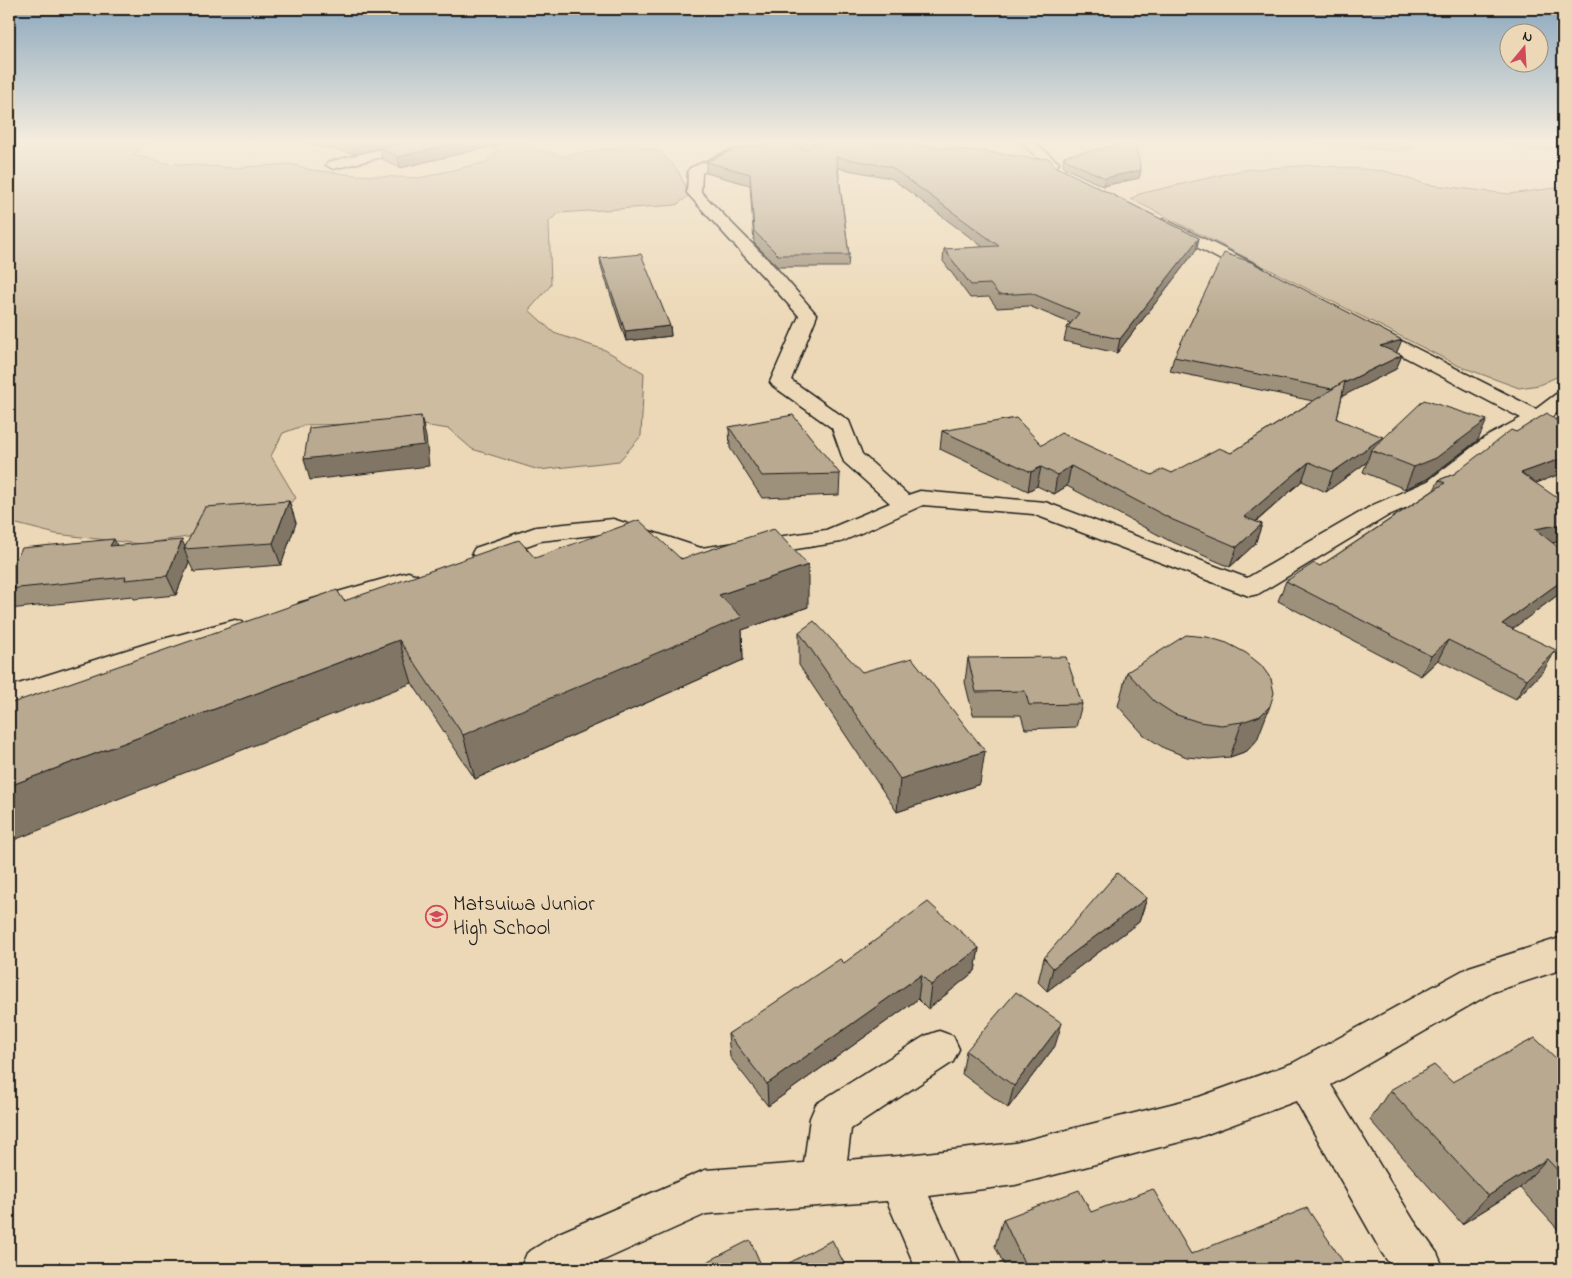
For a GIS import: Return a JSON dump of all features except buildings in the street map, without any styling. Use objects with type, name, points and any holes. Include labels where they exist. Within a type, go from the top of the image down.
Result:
[{"type":"street","points":[[703,203],[771,273],[808,315],[780,382],[842,425],[852,457],[905,504]]},
{"type":"street","points":[[1143,214],[1272,280]]},
{"type":"street","points":[[1350,321],[1536,418],[1563,438]]},
{"type":"street","points":[[464,560],[536,534],[613,526],[699,556],[832,537],[920,498],[1037,508],[1249,588],[1381,510],[1436,486],[1492,444],[1536,418],[1563,398]]},
{"type":"street","points":[[287,614],[393,586],[429,573]]},
{"type":"street","points":[[9,697],[162,648],[258,622]]},
{"type":"street","points":[[543,1269],[575,1249],[704,1192],[899,1178],[1015,1164],[1199,1118],[1305,1078],[1482,978],[1563,954]]},
{"type":"street","points":[[822,1184],[831,1118],[939,1048]]},
{"type":"street","points":[[1305,1078],[1398,1236],[1421,1269]]},
{"type":"street","points":[[899,1178],[940,1269]]},
{"type":"shaded area","points":[[9,203],[679,203],[676,205],[559,213],[549,221],[551,285],[529,310],[554,333],[605,350],[644,373],[641,436],[619,461],[539,470],[472,449],[449,429],[408,423],[305,425],[283,433],[271,456],[296,498],[262,526],[140,544],[56,534],[9,522]]},
{"type":"shaded area","points":[[1138,203],[1563,203],[1563,374],[1539,385],[1519,388],[1459,366]]},
{"type":"place","name":"Matsuiwa Junior High School","points":[[437,917]]}]
